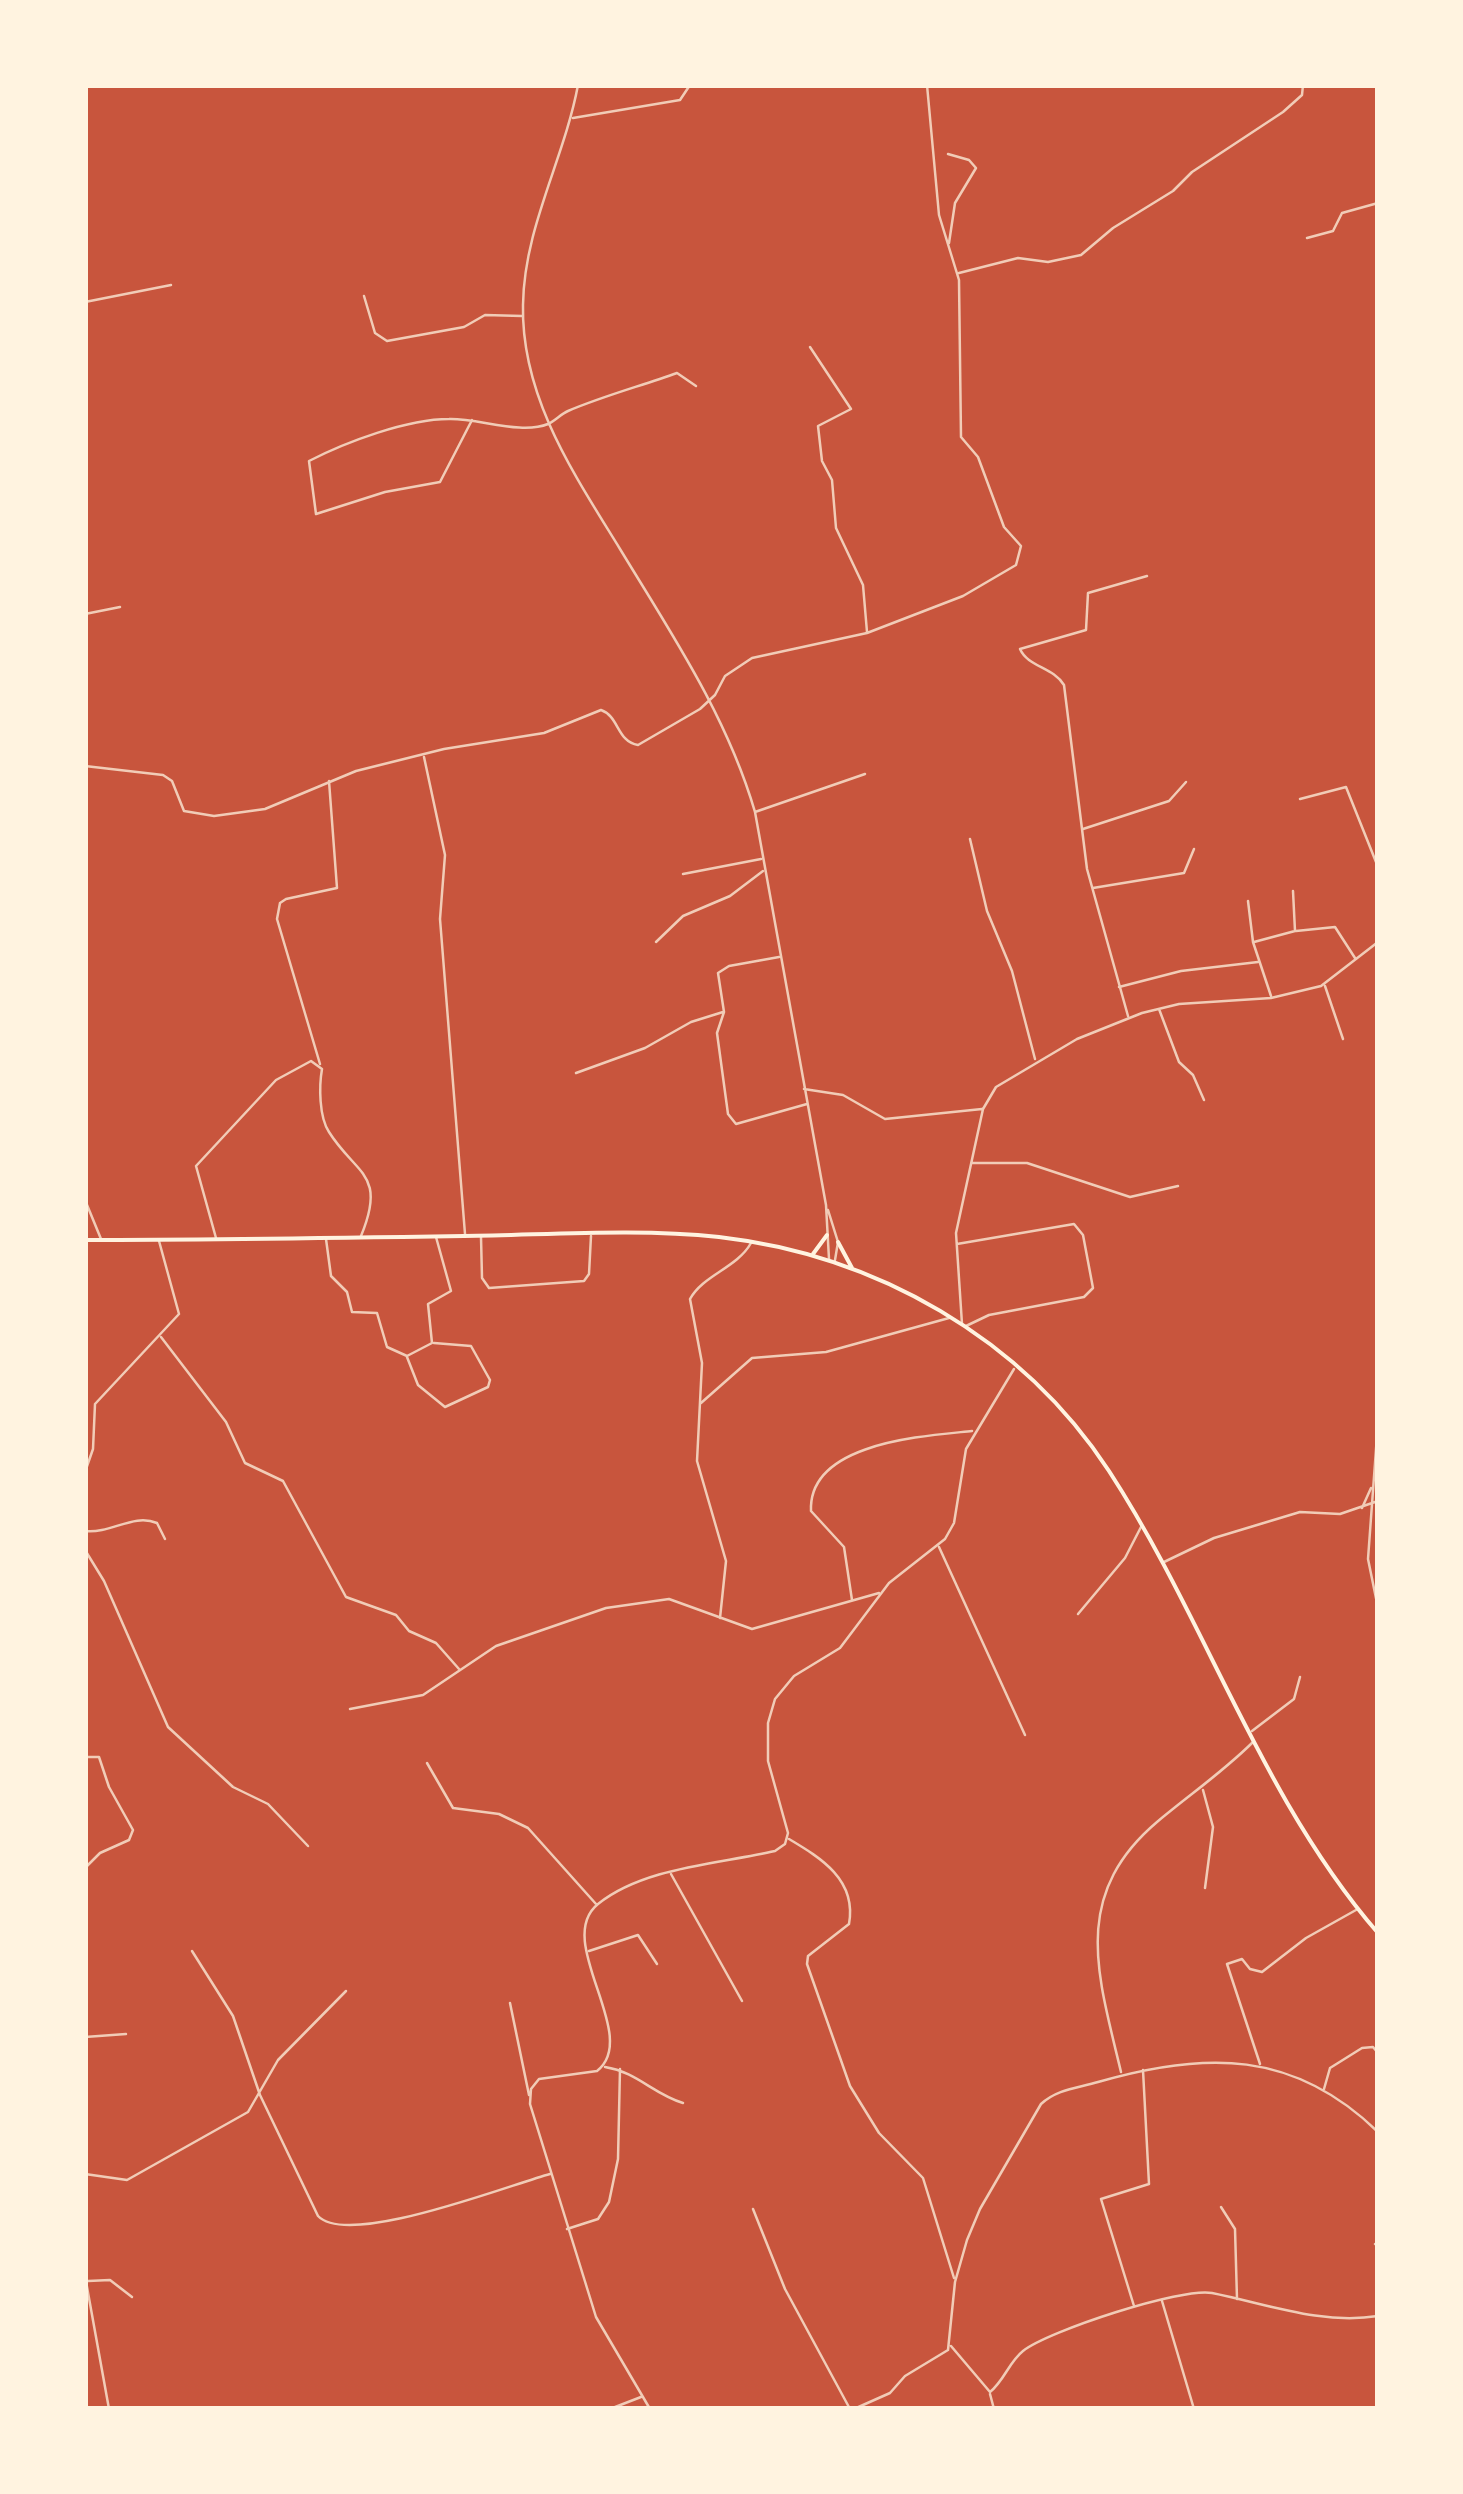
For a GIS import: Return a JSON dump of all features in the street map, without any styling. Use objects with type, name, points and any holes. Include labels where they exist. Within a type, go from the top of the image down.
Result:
[{"type":"main road","points":[[85,1240],[695,1235],[752,1242],[832,1260],[951,1318],[1016,1365],[1085,1439],[1142,1526],[1314,1849],[1378,1933]]},
{"type":"main road","points":[[813,1254],[827,1235]]},
{"type":"main road","points":[[838,1242],[852,1268]]},
{"type":"street","points":[[578,85],[571,119],[530,239],[523,316],[529,362],[548,424],[710,700],[741,766],[754,812],[826,1205],[838,1242],[832,1260]]},
{"type":"street","points":[[571,119],[680,100],[690,85]]},
{"type":"street","points":[[85,766],[168,777],[179,807],[196,815],[265,809],[304,796],[329,781],[424,755],[544,733],[600,710],[609,713],[625,741],[638,745],[710,700],[725,676],[752,658],[867,633],[963,596],[1016,565],[1021,556],[1018,538],[1000,520],[978,457],[961,437],[958,274],[940,215],[927,85]]},
{"type":"street","points":[[958,274],[1018,258],[1048,262],[1080,255],[1113,228],[1174,192],[1192,172],[1284,112],[1302,94],[1303,85]]},
{"type":"street","points":[[948,154],[970,160],[976,172],[955,203],[949,244]]},
{"type":"street","points":[[1307,238],[1333,231],[1342,213],[1378,202]]},
{"type":"street","points":[[85,302],[171,284]]},
{"type":"street","points":[[364,296],[375,333],[386,341],[464,327],[484,315],[523,316]]},
{"type":"street","points":[[810,347],[850,408],[818,426],[816,435],[832,480],[842,545],[863,585],[867,633]]},
{"type":"street","points":[[472,420],[440,482],[385,492],[317,516],[308,468],[312,460],[414,424],[472,420],[548,424],[565,412],[677,373],[696,386]]},
{"type":"street","points":[[1128,1018],[1092,888],[1064,684],[1056,674],[1024,657],[1020,649],[1086,630],[1088,593],[1147,576]]},
{"type":"street","points":[[85,614],[120,607]]},
{"type":"street","points":[[424,755],[444,856],[442,955],[462,1160],[465,1236]]},
{"type":"street","points":[[754,812],[865,774]]},
{"type":"street","points":[[329,781],[336,888],[280,902],[277,919],[320,1065],[327,1130],[361,1168],[370,1194],[370,1215],[360,1238]]},
{"type":"street","points":[[1082,829],[1168,801],[1186,782]]},
{"type":"street","points":[[1300,799],[1346,787],[1378,866]]},
{"type":"street","points":[[970,839],[987,911],[1012,971],[1036,1060]]},
{"type":"street","points":[[1092,888],[1184,872],[1194,849]]},
{"type":"street","points":[[683,874],[762,859]]},
{"type":"street","points":[[656,942],[683,916],[730,896],[764,870]]},
{"type":"street","points":[[1293,891],[1294,931]]},
{"type":"street","points":[[1248,901],[1253,942],[1271,998]]},
{"type":"street","points":[[1253,942],[1294,931],[1335,927],[1356,960]]},
{"type":"street","points":[[956,1244],[1074,1224],[1083,1235],[1093,1292],[989,1315],[964,1325],[956,1244],[983,1109],[996,1087],[1036,1060],[1159,1008],[1271,998],[1324,985],[1378,942]]},
{"type":"street","points":[[780,957],[720,970],[717,982],[724,1012],[717,1034],[732,1122],[749,1124],[807,1104]]},
{"type":"street","points":[[1118,987],[1170,973],[1258,962]]},
{"type":"street","points":[[1324,985],[1343,1039]]},
{"type":"street","points":[[1159,1008],[1179,1062],[1193,1075],[1204,1100]]},
{"type":"street","points":[[576,1073],[656,1043],[691,1022],[724,1012]]},
{"type":"street","points":[[216,1239],[196,1172],[200,1159],[286,1072],[305,1062],[320,1065]]},
{"type":"street","points":[[804,1089],[843,1095],[884,1119],[983,1109]]},
{"type":"street","points":[[972,1163],[1027,1163],[1130,1198],[1178,1186]]},
{"type":"street","points":[[85,1200],[102,1240]]},
{"type":"street","points":[[826,1205],[832,1260]]},
{"type":"street","points":[[481,1236],[482,1278],[489,1288],[584,1281],[589,1274],[591,1234]]},
{"type":"street","points":[[432,1343],[428,1304],[451,1291],[436,1236]]},
{"type":"street","points":[[326,1238],[331,1276],[346,1292],[352,1312],[377,1312],[388,1347],[407,1356],[418,1385],[446,1407],[488,1387],[490,1380],[471,1346],[432,1343],[407,1356]]},
{"type":"street","points":[[85,1472],[93,1449],[94,1404],[161,1336],[180,1306],[159,1240]]},
{"type":"street","points":[[720,1618],[727,1572],[697,1460],[702,1363],[690,1299],[697,1289],[737,1261],[752,1242]]},
{"type":"street","points":[[701,1403],[752,1358],[826,1352],[951,1318]]},
{"type":"street","points":[[161,1336],[226,1422],[245,1463],[283,1481],[346,1597],[396,1615],[409,1631],[436,1642],[459,1669]]},
{"type":"street","points":[[956,2282],[923,2178],[879,2133],[850,2086],[807,1964],[808,1956],[849,1924],[846,1889],[834,1870],[788,1838],[768,1760],[771,1708],[785,1682],[848,1641],[881,1593],[938,1546],[954,1523],[962,1465],[974,1431],[1016,1365]]},
{"type":"street","points":[[1378,1422],[1368,1564],[1378,1608]]},
{"type":"street","points":[[852,1600],[844,1547],[811,1511],[818,1482],[839,1464],[884,1443],[974,1431]]},
{"type":"street","points":[[1362,1508],[1372,1487]]},
{"type":"street","points":[[1162,1563],[1214,1538],[1300,1512],[1340,1514],[1378,1501]]},
{"type":"street","points":[[85,1532],[111,1530],[144,1519],[157,1523],[165,1539]]},
{"type":"street","points":[[1078,1614],[1125,1558],[1142,1526]]},
{"type":"street","points":[[938,1546],[1025,1735]]},
{"type":"street","points":[[85,1550],[104,1581],[168,1727],[233,1788],[268,1804],[308,1846]]},
{"type":"street","points":[[350,1709],[423,1696],[459,1669],[515,1638],[631,1603],[669,1600],[759,1628],[881,1593]]},
{"type":"street","points":[[1251,1732],[1294,1699],[1300,1677]]},
{"type":"street","points":[[1122,2073],[1095,1939],[1102,1895],[1130,1847],[1255,1740]]},
{"type":"street","points":[[85,1758],[99,1757],[109,1787],[133,1830],[130,1840],[100,1853],[85,1868]]},
{"type":"street","points":[[427,1763],[453,1808],[499,1814],[528,1828],[597,1905]]},
{"type":"street","points":[[1203,1788],[1213,1827],[1205,1888]]},
{"type":"street","points":[[603,2067],[612,2046],[588,1952],[586,1928],[597,1905],[670,1873],[775,1851],[788,1838]]},
{"type":"street","points":[[670,1873],[742,2002]]},
{"type":"street","points":[[1260,2064],[1227,1964],[1242,1959],[1250,1969],[1262,1972],[1306,1938],[1357,1908]]},
{"type":"street","points":[[1371,1925],[1378,1924]]},
{"type":"street","points":[[588,1952],[638,1936],[656,1964]]},
{"type":"street","points":[[192,1951],[233,2016],[260,2095],[318,2216],[334,2227],[358,2228],[550,2174]]},
{"type":"street","points":[[85,2174],[127,2180],[248,2112],[278,2060],[346,1991]]},
{"type":"street","points":[[510,2003],[550,2174],[596,2317],[650,2409]]},
{"type":"street","points":[[85,2037],[126,2034]]},
{"type":"street","points":[[1324,2090],[1330,2068],[1362,2048],[1373,2048],[1378,2054]]},
{"type":"street","points":[[754,2209],[784,2288],[852,2409],[890,2392],[905,2376],[937,2359],[949,2345],[956,2282],[980,2209],[1041,2104],[1055,2094],[1144,2069],[1260,2064],[1292,2072],[1324,2090],[1378,2132]]},
{"type":"street","points":[[530,2096],[539,2079],[590,2073],[603,2067],[632,2072],[665,2098],[684,2104]]},
{"type":"street","points":[[566,2229],[598,2219],[609,2202],[618,2159],[620,2069]]},
{"type":"street","points":[[1134,2308],[1101,2199],[1149,2184],[1144,2069]]},
{"type":"street","points":[[1221,2207],[1235,2230],[1237,2301]]},
{"type":"street","points":[[109,2409],[86,2278],[110,2280],[132,2296]]},
{"type":"street","points":[[990,2392],[1015,2358],[1031,2345],[1162,2300],[1210,2292],[1325,2319],[1378,2316]]},
{"type":"street","points":[[1162,2300],[1194,2409]]},
{"type":"street","points":[[85,2323],[93,2321]]},
{"type":"street","points":[[949,2345],[990,2392],[994,2409]]},
{"type":"street","points":[[610,2409],[643,2396]]}]
